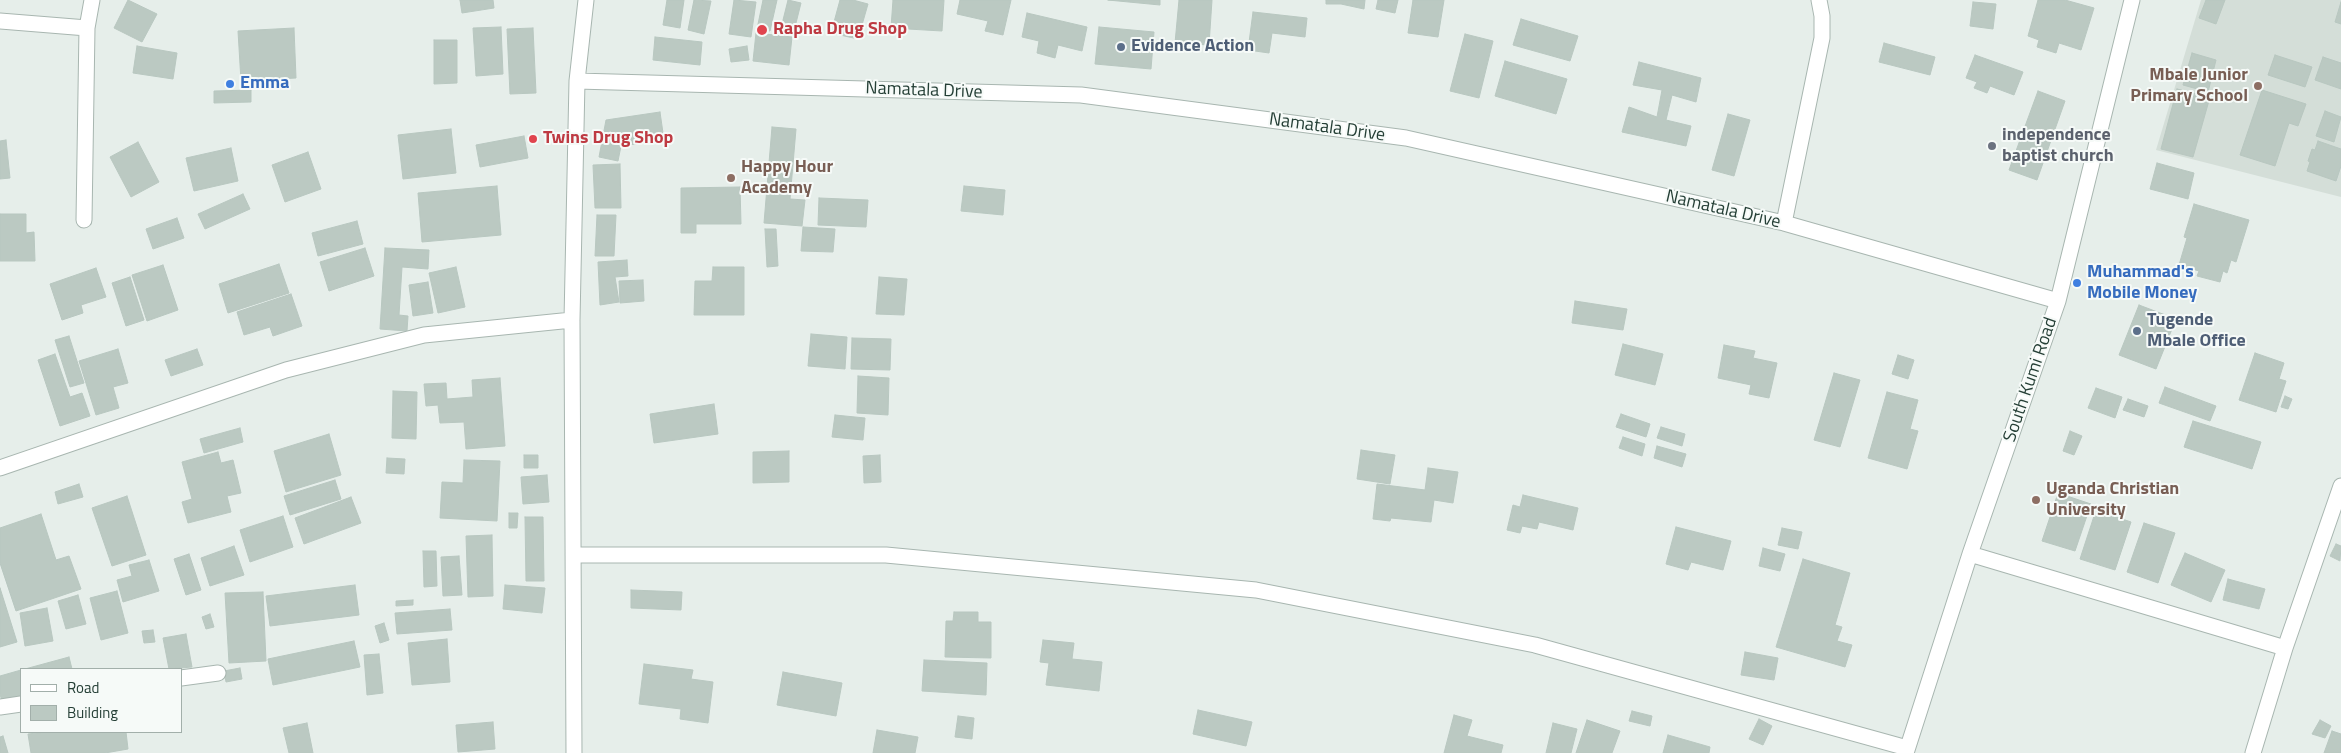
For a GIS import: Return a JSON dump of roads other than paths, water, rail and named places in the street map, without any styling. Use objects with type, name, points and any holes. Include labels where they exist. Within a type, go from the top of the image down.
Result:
[{"type":"street","points":[[84,220],[87,28],[92,0]]},
{"type":"street","points":[[574,753],[572,320],[577,81],[586,0]]},
{"type":"street","points":[[1784,223],[1822,38],[1822,16],[1819,0]]},
{"type":"street","name":"South Kumi Road","points":[[1907,750],[1970,554],[2058,300],[2132,0]]},
{"type":"street","points":[[0,21],[87,28]]},
{"type":"street","name":"Namatala Drive","points":[[577,81],[1081,95],[1406,138],[1784,223],[2058,300]]},
{"type":"street","points":[[0,468],[286,370],[424,335],[572,320]]},
{"type":"street","points":[[2253,753],[2285,648],[2341,486]]},
{"type":"street","points":[[1970,554],[2285,648]]},
{"type":"street","points":[[572,555],[886,555],[1256,590],[1535,645],[1907,750]]},
{"type":"street","points":[[182,678],[218,673]]},
{"type":"street","points":[[0,708],[20,704]]},
{"type":"place","name":"Rapha Drug Shop","points":[[762,30]]},
{"type":"place","name":"Evidence Action","points":[[1121,47]]},
{"type":"place","name":"Emma","points":[[230,84]]},
{"type":"place","name":"Mbale Junior Primary School","points":[[2258,86]]},
{"type":"place","name":"Twins Drug Shop","points":[[533,139]]},
{"type":"place","name":"independence baptist church","points":[[1992,146]]},
{"type":"place","name":"Happy Hour Academy","points":[[731,178]]},
{"type":"place","name":"Muhammad's Mobile Money","points":[[2077,283]]},
{"type":"place","name":"Tugende Mbale Office","points":[[2137,331]]},
{"type":"place","name":"Uganda Christian University","points":[[2036,500]]}]
